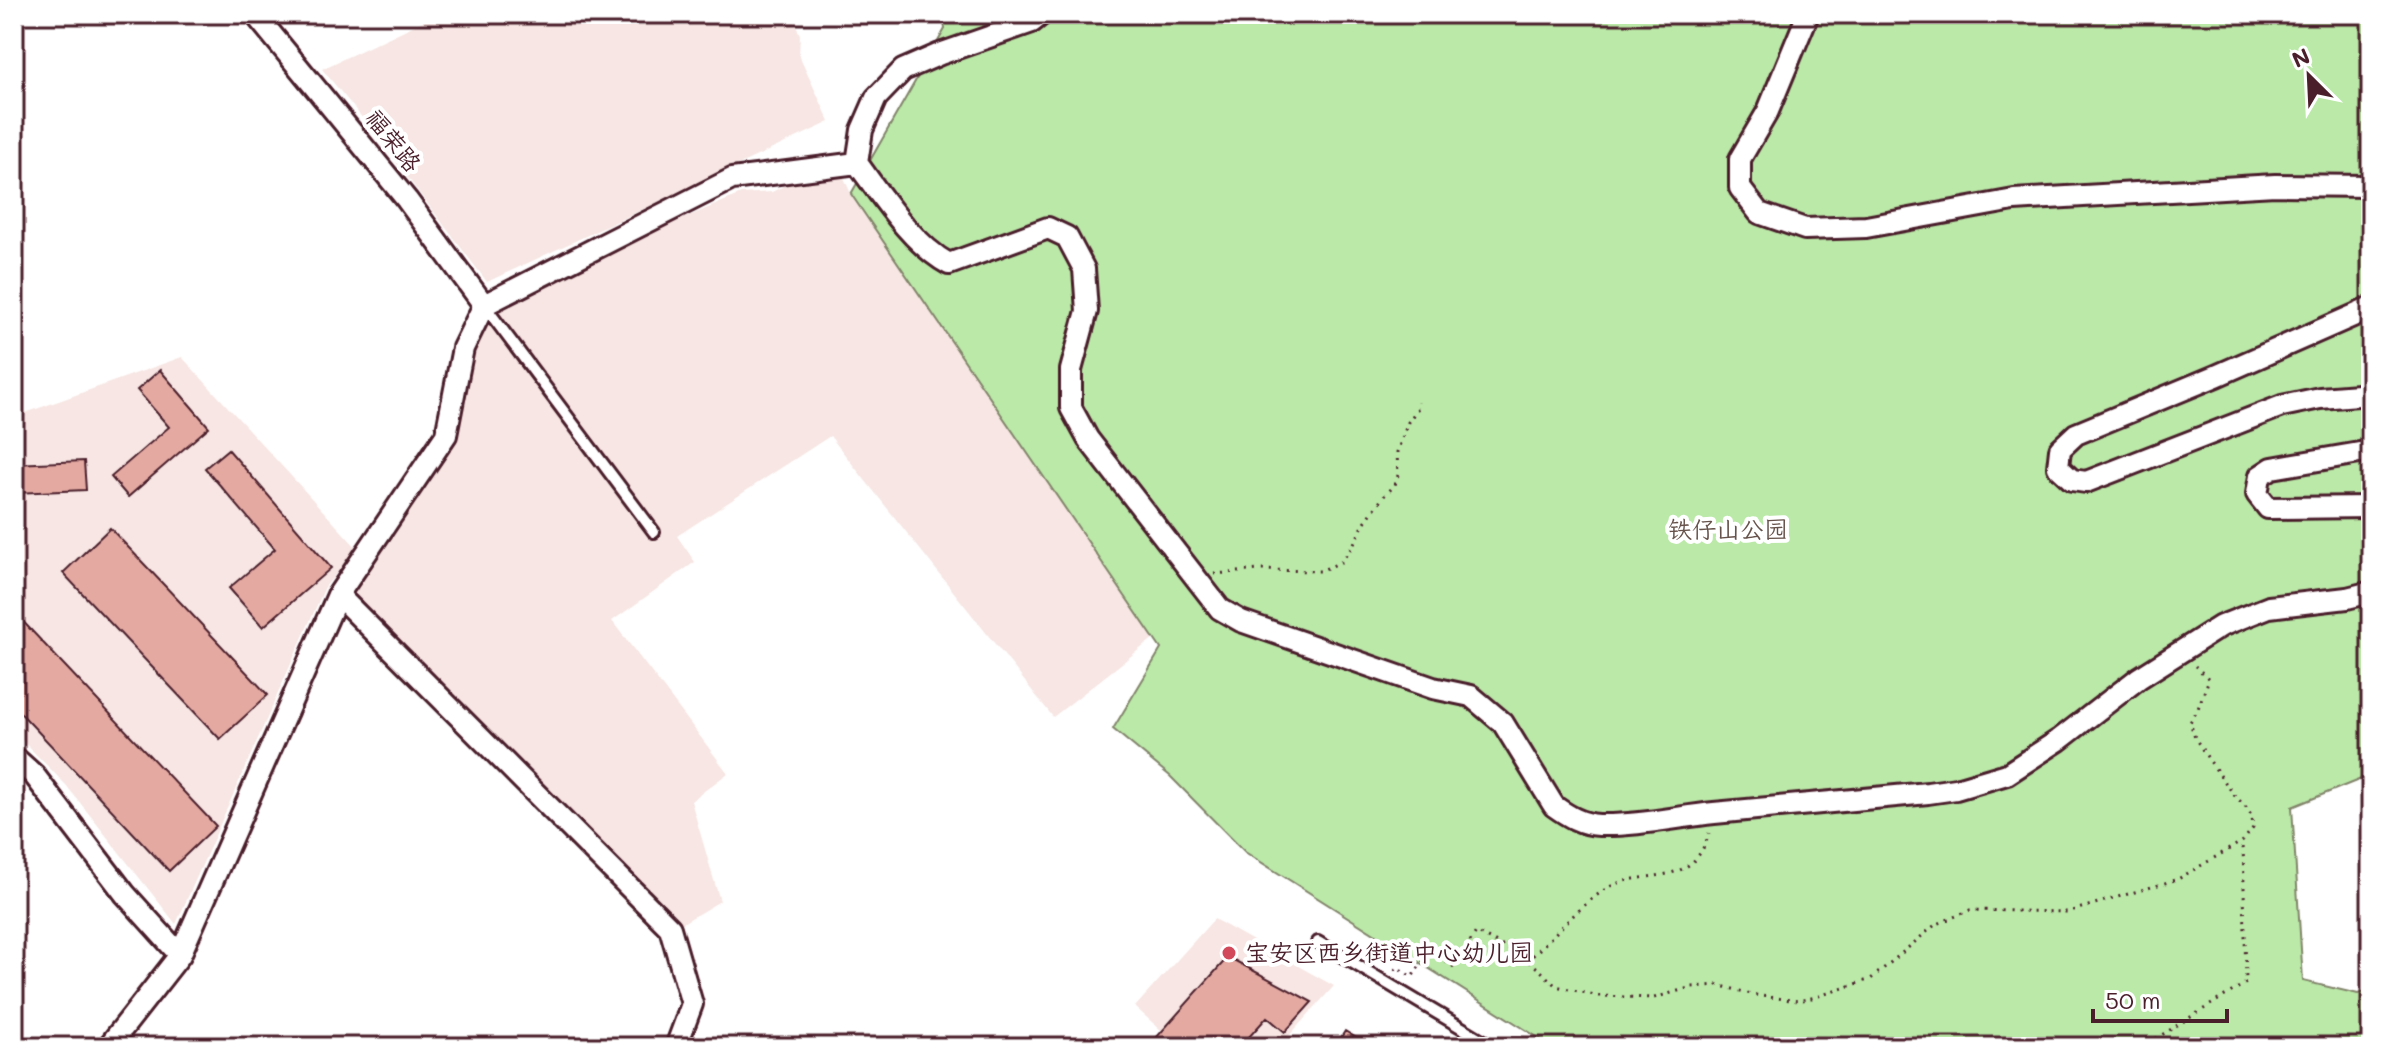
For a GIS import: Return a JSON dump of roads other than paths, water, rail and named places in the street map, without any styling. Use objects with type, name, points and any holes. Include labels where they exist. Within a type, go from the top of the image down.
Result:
[{"type":"street","name":"福荣路","points":[[255,14],[407,200],[484,305]]},
{"type":"street","points":[[1042,14],[1032,22],[903,70],[876,98],[862,130],[857,163],[929,254],[949,264],[1048,228],[1067,237],[1084,269],[1087,311],[1071,370],[1071,408],[1088,439],[1220,609],[1241,621],[1433,688],[1471,696],[1503,723],[1554,806],[1575,819],[1598,825],[1630,824],[1928,793],[1984,782],[2007,774],[2059,740],[2139,678],[2183,653],[2221,626],[2269,607],[2347,598],[2371,592]]},
{"type":"street","points":[[1808,14],[1768,111],[1740,159],[1740,188],[1759,213],[1805,229],[1866,227],[2014,200],[2275,185],[2371,186]]},
{"type":"street","points":[[108,1047],[180,955],[338,595],[446,435],[463,348],[484,305],[732,179],[857,163]]},
{"type":"street","points":[[2371,308],[2076,434],[2060,449],[2058,467],[2072,480],[2086,482],[2282,406],[2320,398],[2371,394]]},
{"type":"street","points":[[2371,451],[2272,468],[2260,476],[2257,494],[2268,508],[2371,507]]},
{"type":"street","points":[[338,595],[670,928],[692,1004],[676,1047]]},
{"type":"street","points":[[14,757],[34,775],[125,894],[180,955]]},
{"type":"lane","points":[[484,305],[654,532]]},
{"type":"lane","points":[[1318,942],[1494,1047]]},
{"type":"place","name":"宝安区西乡街道中心幼儿园","points":[[1229,953]]},
{"type":"park label","name":"铁仔山公园","points":[[1728,530]]}]
